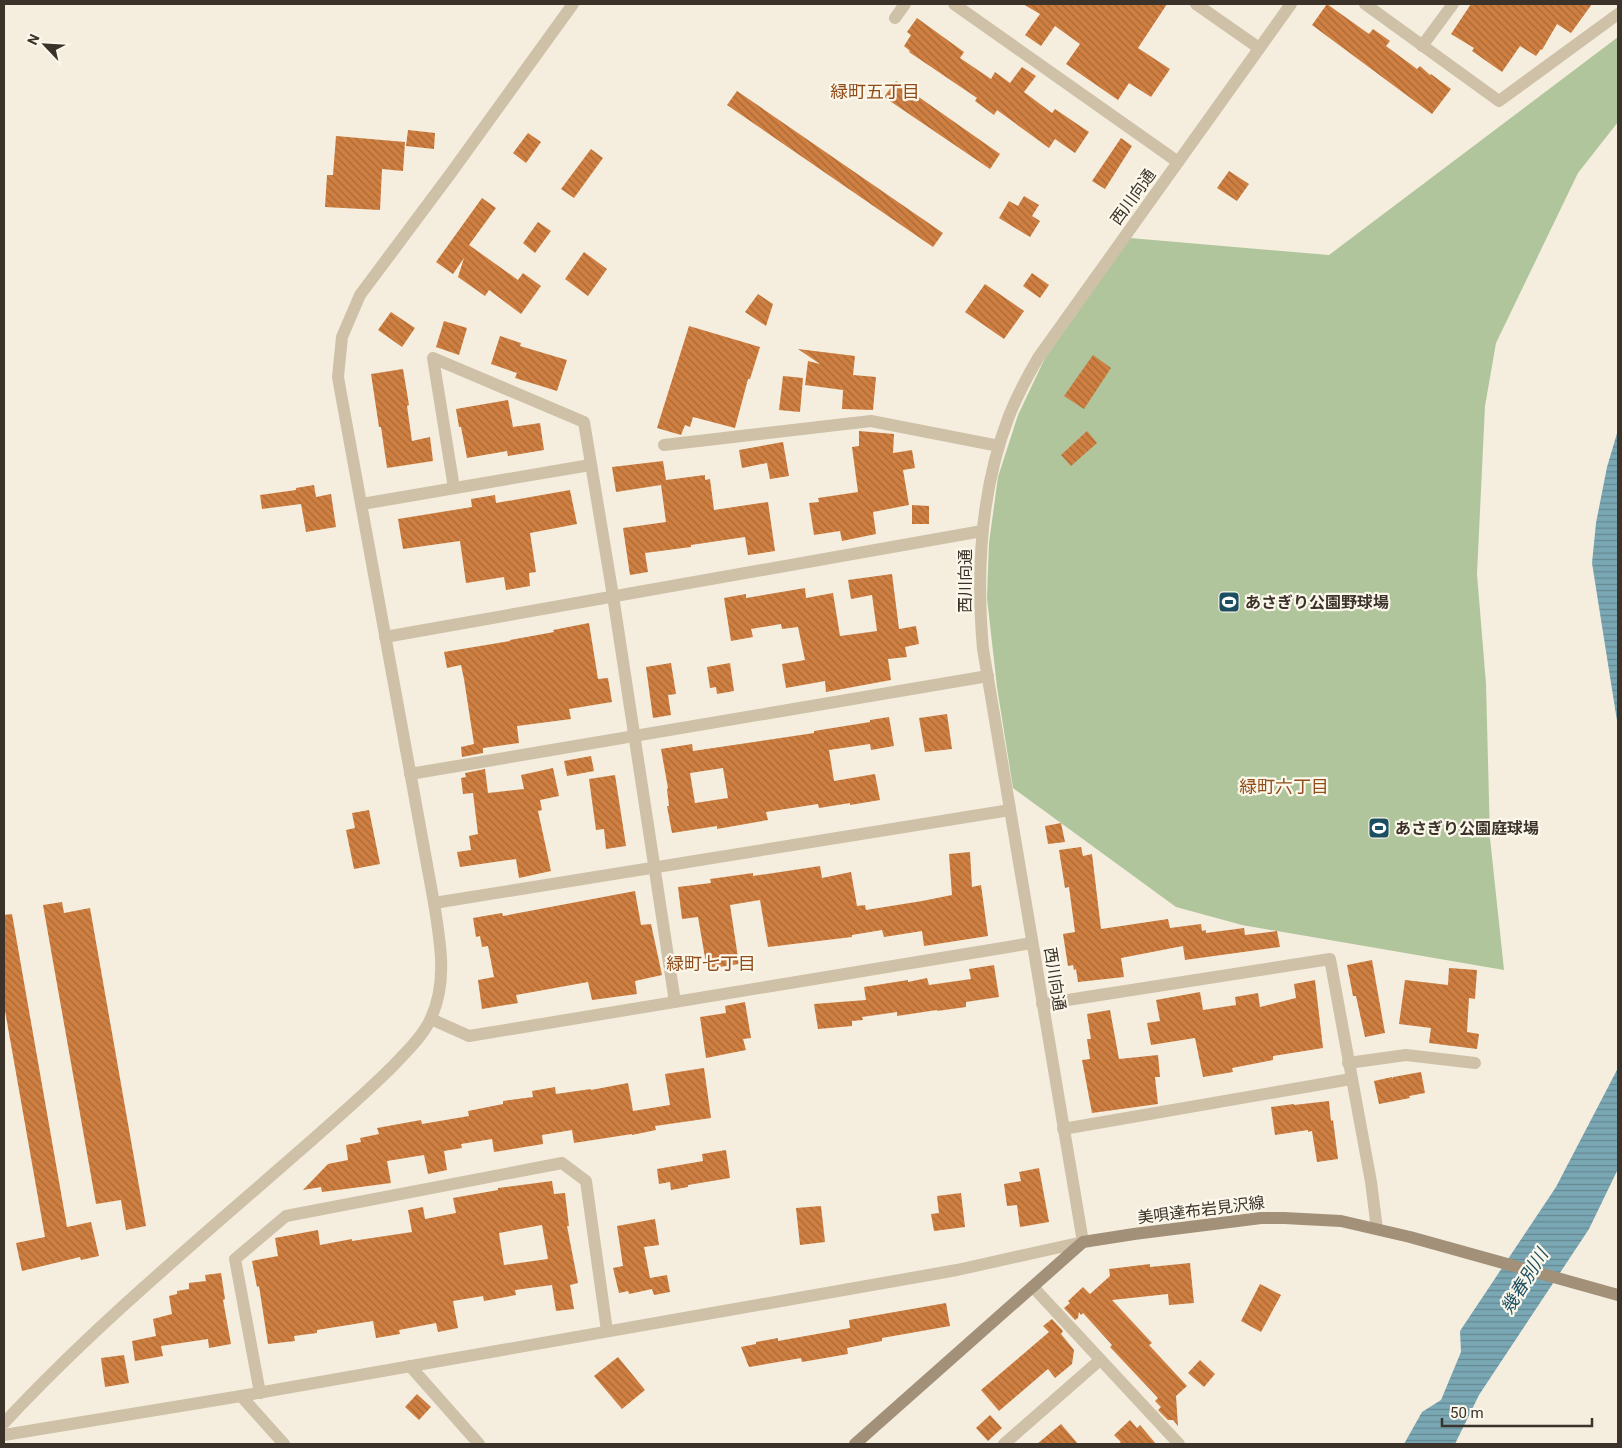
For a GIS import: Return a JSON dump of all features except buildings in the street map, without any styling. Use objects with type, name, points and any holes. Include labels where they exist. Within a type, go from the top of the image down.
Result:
[{"type":"main road","name":"美唄達布岩見沢線","points":[[1083,1242],[1261,1218],[1322,1219],[1410,1237],[1618,1295]]},
{"type":"main road","points":[[855,1444],[1083,1242]]},
{"type":"street","points":[[4,1422],[101,1325],[367,1092],[410,1048],[431,1019],[439,996],[442,966],[434,902],[338,377],[342,336],[360,295],[573,4]]},
{"type":"street","points":[[895,18],[905,4]]},
{"type":"street","points":[[954,4],[1178,162]]},
{"type":"street","points":[[1196,4],[1259,48]]},
{"type":"street","name":"西川向通","points":[[1083,1242],[983,649],[980,616],[980,577],[982,531],[987,497],[999,446],[1012,408],[1038,358],[1291,4]]},
{"type":"street","points":[[1365,4],[1499,101],[1618,14]]},
{"type":"street","points":[[1422,46],[1453,4]]},
{"type":"street","points":[[454,488],[433,358],[584,422],[613,596],[675,1002]]},
{"type":"street","points":[[664,445],[871,421],[999,446]]},
{"type":"street","points":[[362,504],[590,465]]},
{"type":"street","points":[[385,636],[982,531]]},
{"type":"street","points":[[410,774],[988,676]]},
{"type":"street","points":[[434,902],[1010,810]]},
{"type":"street","points":[[431,1019],[469,1036],[1032,943]]},
{"type":"street","points":[[1042,1004],[1330,959],[1371,1182],[1377,1229]]},
{"type":"street","points":[[1348,1063],[1406,1055],[1475,1063]]},
{"type":"street","points":[[1063,1129],[1351,1079]]},
{"type":"street","points":[[260,1393],[234,1259],[286,1216],[562,1163],[586,1181],[607,1331]]},
{"type":"street","points":[[4,1435],[260,1393],[956,1270],[1083,1242]]},
{"type":"street","points":[[1033,1287],[1179,1444]]},
{"type":"street","points":[[1004,1444],[1100,1360]]},
{"type":"street","points":[[410,1366],[479,1444]]},
{"type":"street","points":[[241,1396],[284,1444]]},
{"type":"green space","points":[[1618,37],[1618,122],[1578,173],[1496,343],[1485,406],[1477,574],[1486,684],[1490,838],[1504,970],[1242,925],[1176,907],[1013,788],[997,687],[987,598],[989,543],[998,477],[1018,415],[1045,358],[1130,238],[1329,255]]},
{"type":"water","points":[[1618,430],[1618,727],[1592,563],[1596,523],[1607,467]]},
{"type":"water","name":"幾春別川","points":[[1618,1068],[1618,1169],[1589,1229],[1479,1395],[1455,1444],[1404,1444],[1422,1412],[1441,1400],[1461,1352],[1460,1331],[1556,1187]]},
{"type":"place","name":"あさぎり公園野球場","points":[[1229,602]]},
{"type":"place","name":"あさぎり公園庭球場","points":[[1379,828]]},
{"type":"district","name":"緑町五丁目","points":[[875,91]]},
{"type":"district","name":"緑町六丁目","points":[[1284,786]]},
{"type":"district","name":"緑町七丁目","points":[[711,963]]}]
